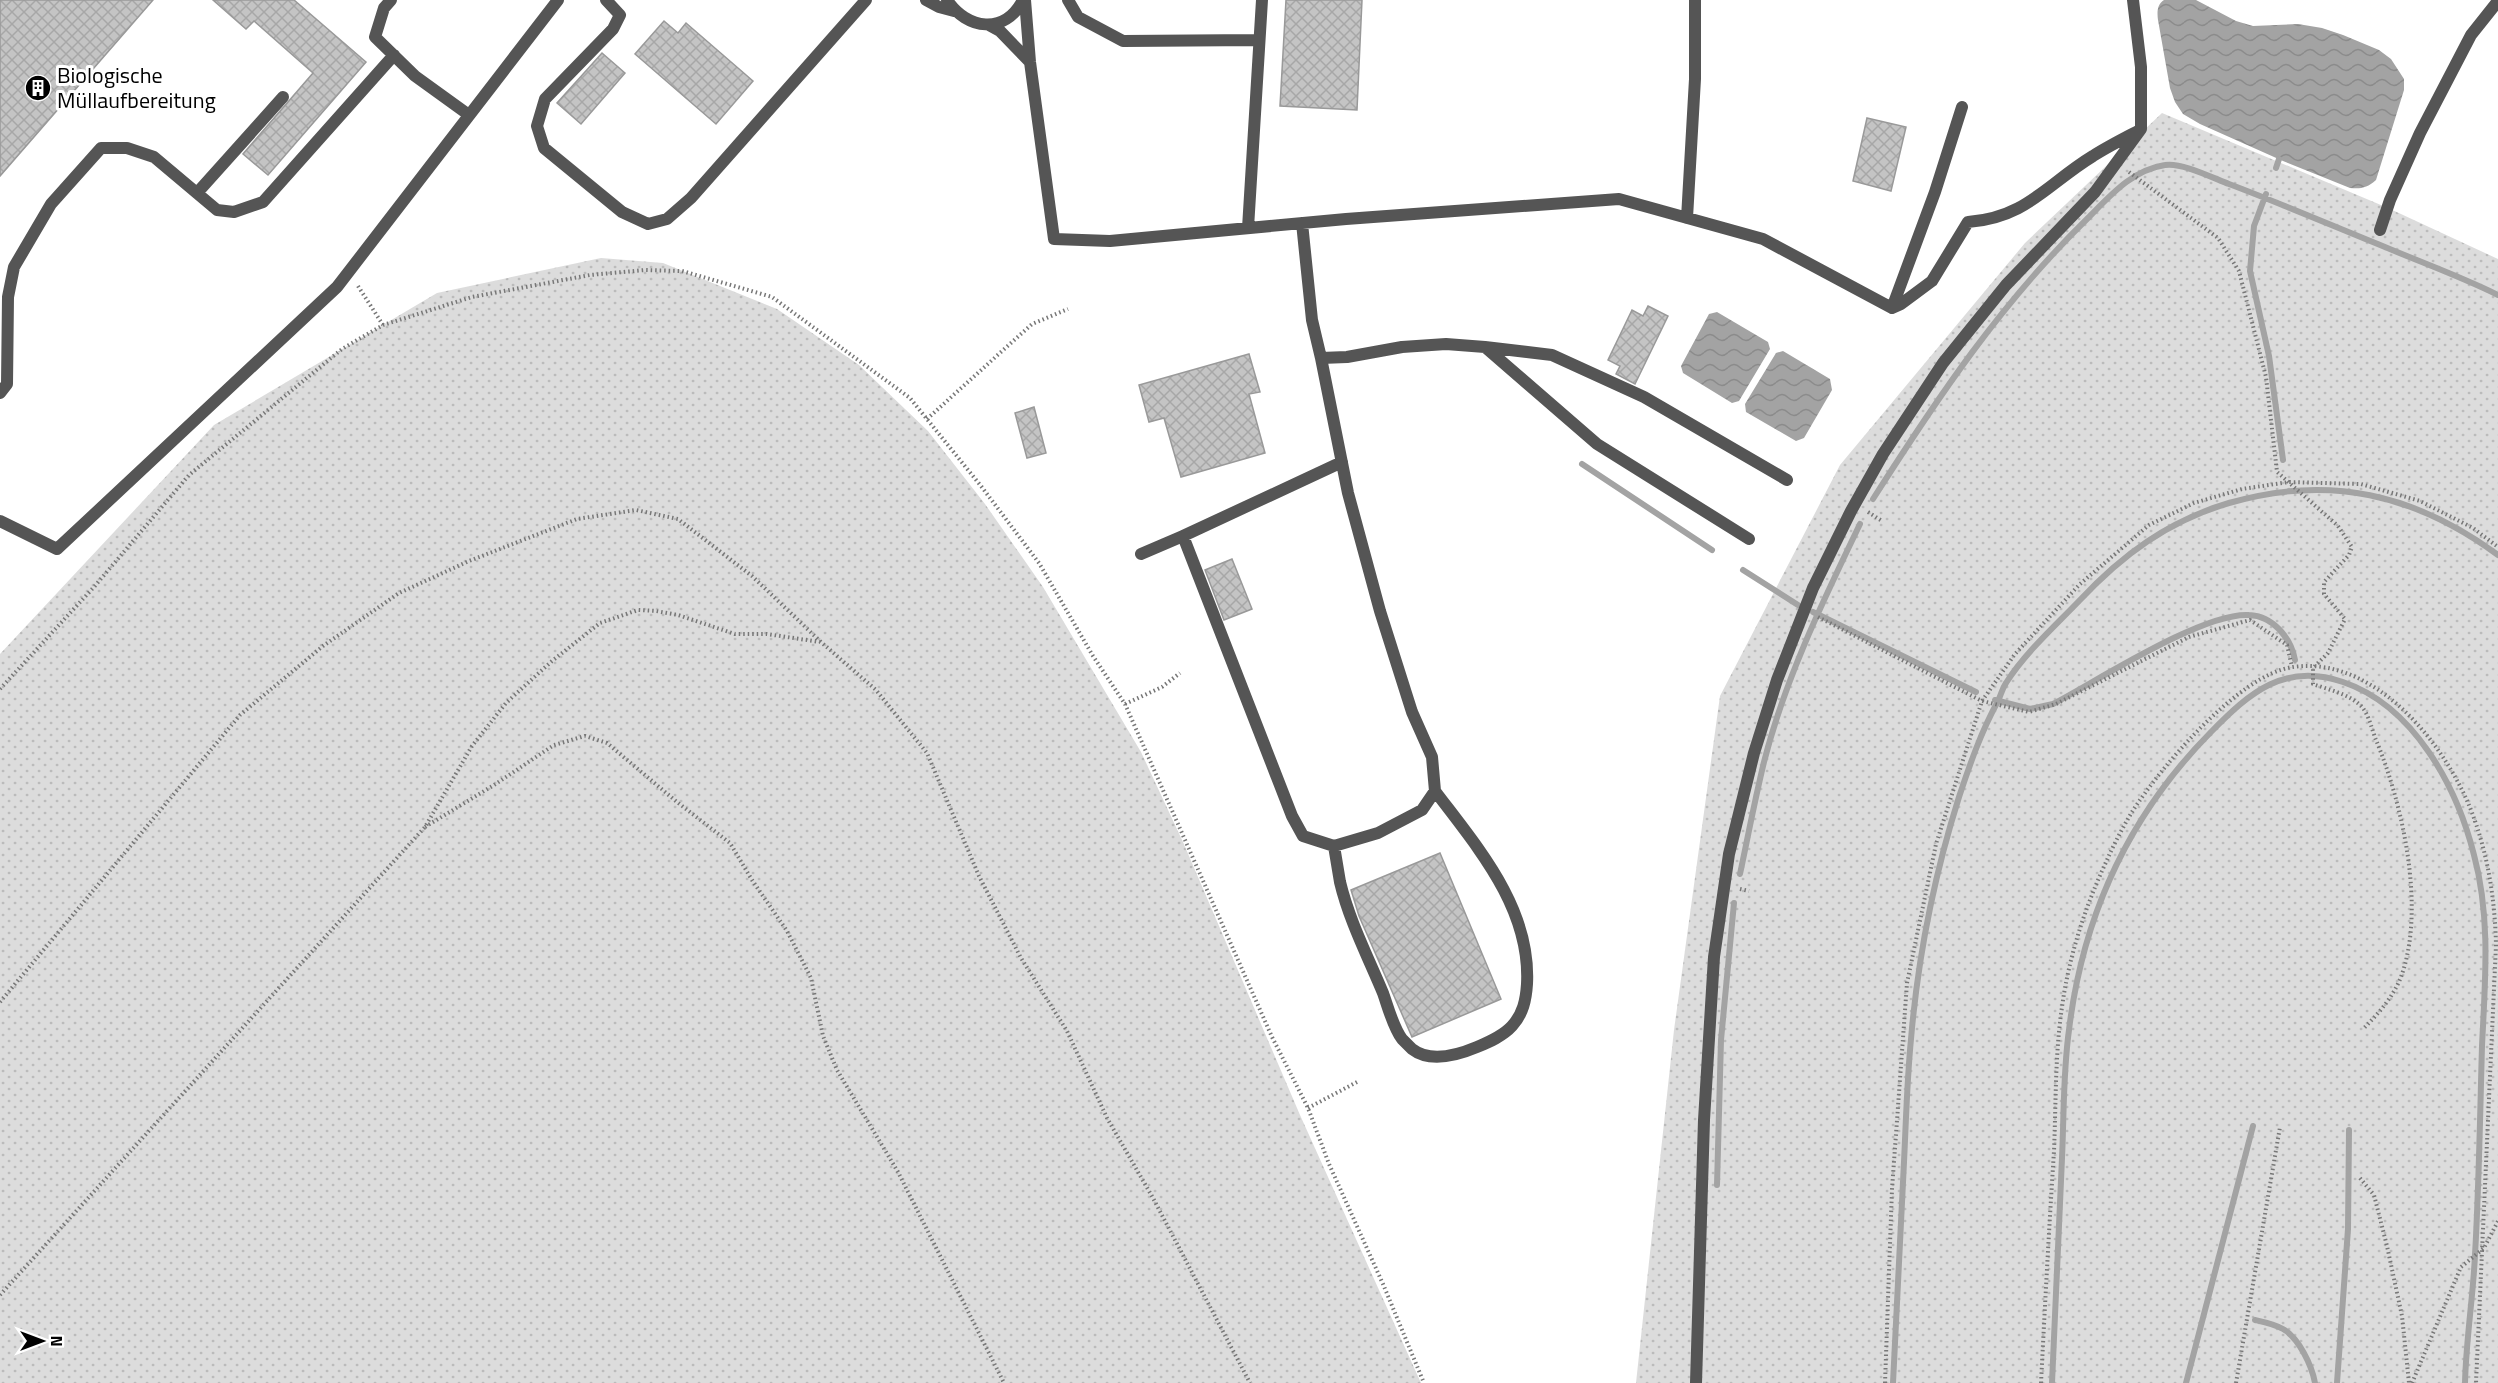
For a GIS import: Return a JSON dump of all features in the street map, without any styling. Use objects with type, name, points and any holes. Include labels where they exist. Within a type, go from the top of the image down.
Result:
[{"type":"lane","points":[[391,0],[384,8],[375,37],[415,76],[469,116]]},
{"type":"lane","points":[[0,522],[57,549],[337,287],[558,0]]},
{"type":"lane","points":[[606,0],[620,15],[613,29],[545,99],[537,126],[544,148],[622,212],[648,224],[667,219],[691,198],[866,0]]},
{"type":"lane","points":[[926,0],[939,7],[951,5],[964,19],[976,24],[989,25],[1011,16],[1024,0]]},
{"type":"lane","points":[[1024,0],[1054,239],[1110,241],[1302,223],[1619,199],[1763,239],[1892,308]]},
{"type":"lane","points":[[1068,0],[1078,17],[1123,41],[1259,40]]},
{"type":"lane","points":[[1248,228],[1262,0]]},
{"type":"lane","points":[[1687,218],[1695,79],[1695,0]]},
{"type":"lane","points":[[1696,1383],[1704,1120],[1714,957],[1730,854],[1754,753],[1777,680],[1813,588],[1855,504],[1883,454],[1943,363],[2006,285],[2095,192],[2141,129],[2141,67],[2133,0]]},
{"type":"lane","points":[[2380,230],[2390,200],[2420,133],[2471,35],[2498,1]]},
{"type":"lane","points":[[989,25],[1000,31],[1030,62]]},
{"type":"lane","points":[[0,393],[7,384],[8,297],[14,267],[51,204],[101,148],[128,148],[154,157],[217,210],[234,212],[263,202],[394,55]]},
{"type":"lane","points":[[197,193],[283,97]]},
{"type":"lane","points":[[1892,308],[1935,192],[1962,107]]},
{"type":"lane","points":[[1892,308],[1932,281],[1968,222],[1989,220],[2010,214],[2042,195],[2092,156],[2141,129]]},
{"type":"lane","points":[[1302,223],[1312,320],[1348,493],[1380,611],[1412,712],[1432,757],[1435,790],[1501,883],[1516,915],[1524,945],[1527,973],[1526,999],[1520,1017],[1515,1023],[1492,1040],[1450,1055],[1422,1055],[1401,1038],[1345,899],[1334,846]]},
{"type":"lane","points":[[1321,358],[1347,357],[1402,347],[1446,344],[1552,355],[1644,397],[1787,480]]},
{"type":"lane","points":[[1485,347],[1597,444],[1749,540]]},
{"type":"lane","points":[[1142,554],[1342,462]]},
{"type":"lane","points":[[1183,536],[1292,816],[1303,836],[1334,846],[1378,833],[1422,810],[1435,790]]},
{"type":"path","points":[[2116,163],[2218,238],[2240,271],[2266,377],[2277,472],[2338,526],[2352,547],[2349,555],[2324,582],[2324,594],[2343,615],[2344,624],[2328,653],[2313,668],[2313,684],[2352,699],[2363,709],[2386,763],[2406,852],[2410,921],[2407,955],[2401,977],[2391,997],[2364,1028]]},
{"type":"path","points":[[351,269],[355,281],[383,325]]},
{"type":"path","points":[[0,689],[94,586],[189,475],[342,349],[383,325],[472,297],[590,275],[645,270],[682,271],[772,297],[910,398],[1039,563],[1093,656],[1125,704],[1272,1037],[1308,1108],[1329,1164],[1424,1383]]},
{"type":"path","points":[[927,419],[1032,324],[1068,309]]},
{"type":"path","points":[[1885,1383],[1892,1189],[1907,983],[1936,844],[1982,701],[2015,654],[2080,584],[2149,525],[2194,503],[2242,489],[2289,482],[2361,484],[2420,501],[2473,528],[2498,547]]},
{"type":"path","points":[[0,1002],[240,715],[323,646],[399,593],[469,561],[578,519],[636,510],[678,519],[752,576],[820,642],[876,690],[927,753],[979,876],[1020,958],[1067,1031],[1107,1118],[1153,1198],[1250,1383]]},
{"type":"path","points":[[0,1295],[425,827],[472,746],[506,703],[552,661],[600,623],[638,610],[678,615],[735,634],[766,634],[820,642]]},
{"type":"path","points":[[1805,610],[1982,701],[2029,712],[2056,705],[2189,637],[2250,620],[2287,645],[2292,667]]},
{"type":"path","points":[[2041,1383],[2062,1008],[2078,932],[2107,859],[2132,812],[2164,771],[2198,731],[2234,696],[2262,678],[2292,667],[2348,674],[2375,687],[2400,705],[2450,768],[2474,818],[2484,849],[2495,912],[2496,945],[2484,1248],[2476,1383]]},
{"type":"path","points":[[1125,704],[1162,687],[1180,674]]},
{"type":"path","points":[[425,827],[554,745],[585,736],[608,743],[677,802],[730,843],[787,931],[811,978],[823,1036],[837,1070],[898,1172],[1004,1383]]},
{"type":"path","points":[[1308,1108],[1357,1082]]},
{"type":"path","points":[[2236,1383],[2280,1127]]},
{"type":"path","points":[[2360,1178],[2374,1195],[2387,1246],[2402,1316],[2411,1383]]},
{"type":"path","points":[[2411,1383],[2461,1267],[2484,1248],[2498,1221]]},
{"type":"shaded area","points":[[2162,113],[2388,208],[2498,259],[2498,1383],[1636,1383],[1674,1030],[1720,696],[1840,465],[2025,243]]},
{"type":"shaded area","points":[[601,258],[663,263],[777,309],[859,365],[928,431],[985,504],[1043,587],[1141,752],[1183,842],[1300,1115],[1421,1383],[0,1383],[0,654],[214,425],[437,293]]},
{"type":"water","points":[[2164,0],[2196,0],[2236,21],[2253,26],[2298,24],[2322,28],[2379,50],[2391,59],[2404,79],[2404,90],[2376,180],[2364,187],[2350,188],[2283,161],[2200,124],[2183,114],[2170,88],[2158,20],[2159,6]]},
{"type":"water","points":[[1717,312],[1768,342],[1770,349],[1739,401],[1732,403],[1683,373],[1681,366],[1709,314]]},
{"type":"water","points":[[1783,351],[1830,379],[1832,390],[1804,438],[1796,441],[1746,412],[1745,404],[1776,353]]},
{"type":"building","name":"Biologische Müllaufbereitung","points":[[0,0],[153,0],[0,176]]},
{"type":"building","points":[[213,0],[294,0],[366,62],[268,175],[243,154],[313,73],[254,21],[246,29]]},
{"type":"building","points":[[1286,0],[1362,0],[1357,110],[1280,106]]},
{"type":"building","points":[[664,21],[678,33],[686,23],[753,81],[716,124],[635,54]]},
{"type":"building","points":[[602,53],[625,73],[581,124],[557,103]]},
{"type":"building","points":[[1867,118],[1906,127],[1891,191],[1853,181]]},
{"type":"building","points":[[1648,306],[1668,316],[1635,384],[1616,374],[1620,366],[1608,360],[1632,310],[1643,316]]},
{"type":"building","points":[[1249,354],[1260,392],[1249,394],[1265,453],[1181,477],[1164,418],[1149,422],[1139,385]]},
{"type":"building","points":[[1034,407],[1046,453],[1027,458],[1015,413]]},
{"type":"building","points":[[1232,559],[1252,609],[1224,620],[1205,570]]},
{"type":"building","points":[[1440,853],[1501,999],[1412,1037],[1359,916],[1351,890]]},
{"type":"waterway","points":[[2276,168],[2279,159]]},
{"type":"waterway","points":[[1873,499],[1972,352],[2027,283],[2056,250],[2113,193],[2132,178],[2153,168],[2172,165],[2197,171],[2498,295]]},
{"type":"waterway","points":[[2266,194],[2254,226],[2250,271],[2269,356],[2283,460]]},
{"type":"waterway","points":[[1582,464],[1712,550]]},
{"type":"waterway","points":[[1893,1383],[1909,1070],[1914,1008],[1923,947],[1942,857],[1959,797],[1981,736],[2003,688],[2022,661],[2095,584],[2147,542],[2186,519],[2207,510],[2266,494],[2302,490],[2370,495],[2403,504],[2435,517],[2467,534],[2498,555]]},
{"type":"waterway","points":[[1740,874],[1764,762],[1783,701],[1819,611],[1860,524]]},
{"type":"waterway","points":[[1743,570],[1798,605]]},
{"type":"waterway","points":[[1813,612],[1976,692]]},
{"type":"waterway","points":[[1995,700],[2030,709],[2053,704],[2178,636],[2205,624],[2229,617],[2249,615],[2266,619],[2285,636],[2295,660]]},
{"type":"waterway","points":[[2052,1383],[2067,1046],[2076,987],[2098,907],[2114,869],[2134,832],[2156,797],[2182,764],[2225,718],[2255,693],[2286,678],[2303,676],[2322,677],[2343,682],[2368,694],[2391,710],[2411,729],[2429,752],[2444,777],[2456,803],[2474,855],[2483,902],[2485,974],[2474,1271],[2465,1383]]},
{"type":"waterway","points":[[1717,1185],[1721,1040],[1734,903]]},
{"type":"waterway","points":[[2186,1383],[2253,1126]]},
{"type":"waterway","points":[[2337,1383],[2348,1229],[2349,1130]]},
{"type":"waterway","points":[[2255,1320],[2280,1327],[2289,1333],[2308,1361],[2315,1383]]},
{"type":"place","name":"Biologische Müllaufbereitung","points":[[38,88]]}]
